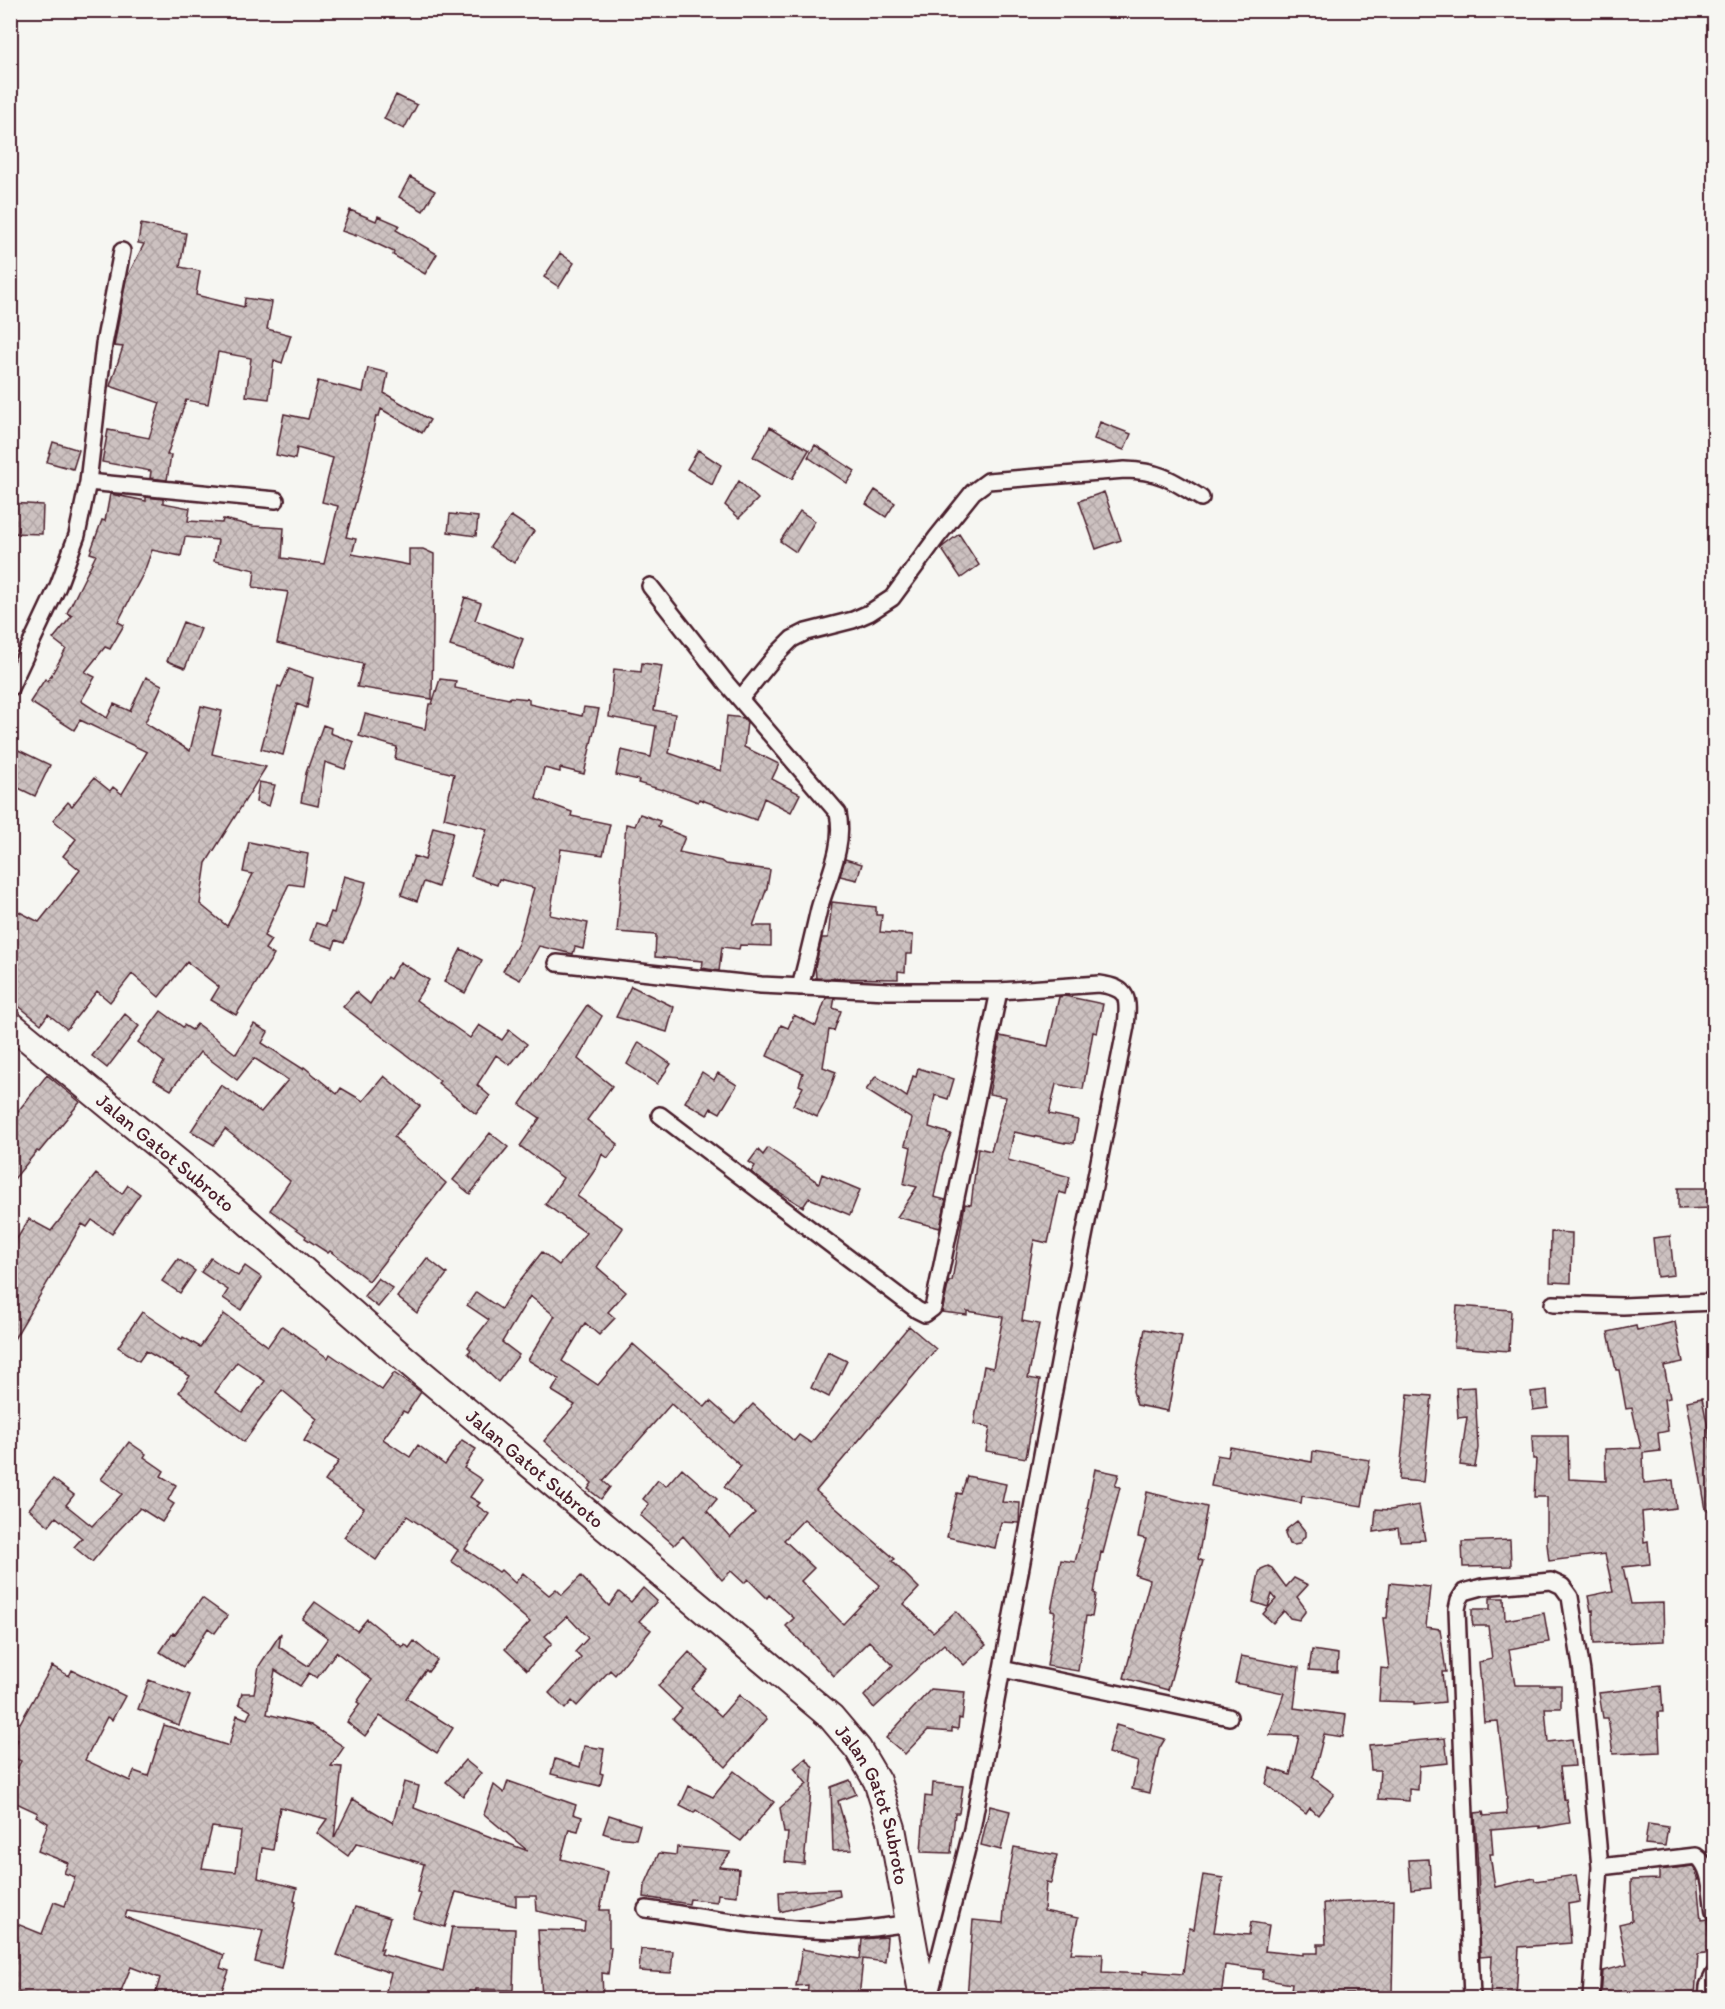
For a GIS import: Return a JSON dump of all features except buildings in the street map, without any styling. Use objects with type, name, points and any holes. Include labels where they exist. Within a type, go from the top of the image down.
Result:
[{"type":"highway","name":"Jalan Gatot Subroto","points":[[10,1024],[201,1181],[400,1355],[831,1717],[858,1749],[877,1780],[892,1828],[923,1998]]},
{"type":"street","points":[[10,688],[58,586],[73,545],[88,482],[104,344],[122,251]]},
{"type":"street","points":[[740,699],[792,639],[806,632],[853,620],[892,598],[936,537],[973,492],[988,482],[1125,470],[1148,471],[1171,480],[1201,498]]},
{"type":"street","points":[[88,482],[276,500]]},
{"type":"street","points":[[650,586],[740,699],[838,813],[839,845],[800,987]]},
{"type":"street","points":[[557,963],[728,982],[888,991],[999,991],[1099,984],[1115,986],[1124,994],[1128,1004],[1126,1026],[1099,1157],[972,1829],[929,1998]]},
{"type":"street","points":[[660,1115],[925,1314],[933,1308],[999,991]]},
{"type":"street","points":[[1553,1304],[1623,1306],[1714,1302]]},
{"type":"street","points":[[1472,1998],[1456,1609],[1458,1600],[1464,1592],[1482,1587],[1551,1581],[1562,1586],[1570,1598],[1582,1672],[1600,1867],[1591,1998]]},
{"type":"street","points":[[1002,1669],[1229,1717]]},
{"type":"street","points":[[1600,1867],[1696,1856],[1701,1859],[1706,1868],[1714,1912]]},
{"type":"street","points":[[646,1909],[788,1929],[836,1931],[872,1929],[909,1923]]},
{"type":"street","points":[[1707,1998],[1708,1986],[1714,1974]]}]
